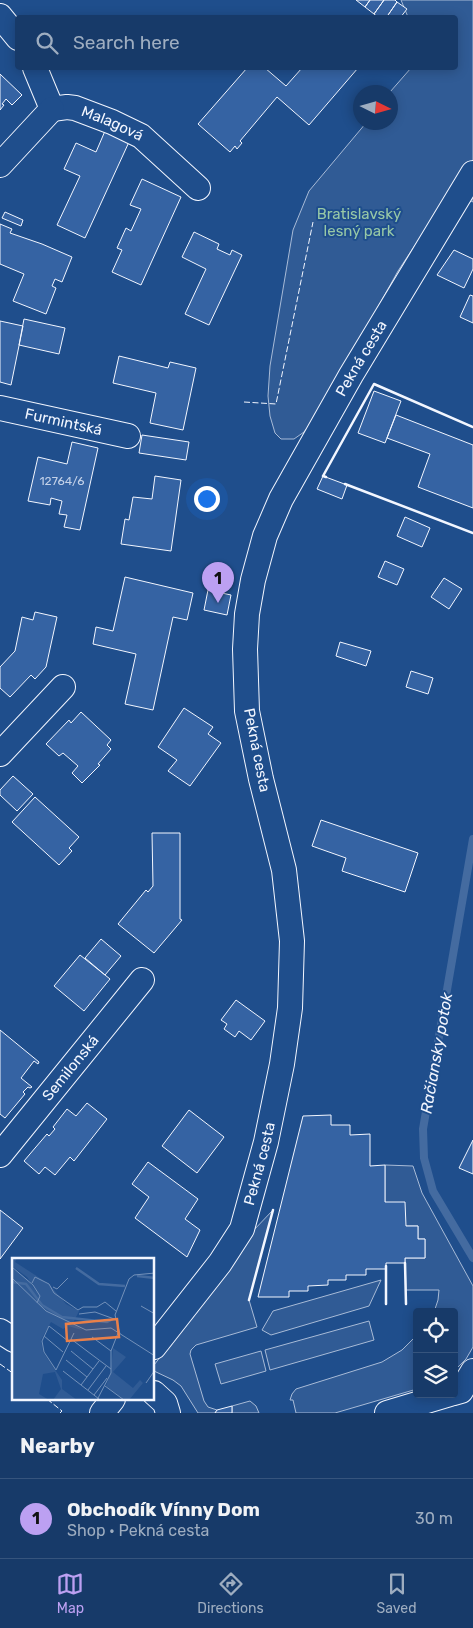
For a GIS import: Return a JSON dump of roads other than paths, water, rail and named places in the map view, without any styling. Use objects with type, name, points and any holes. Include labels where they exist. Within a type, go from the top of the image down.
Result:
[{"type":"street","points":[[13,0],[0,15],[15,34]]},
{"type":"street","points":[[0,165],[52,109],[36,70]]},
{"type":"street","name":"Malagová","points":[[52,109],[67,106],[75,108],[112,122],[141,136],[198,188]]},
{"type":"street","name":"Pekná cesta","points":[[155,1347],[220,1263],[242,1229],[266,1142],[282,1064],[290,1008],[292,941],[284,870],[247,711],[245,649],[247,614],[253,580],[265,536],[281,499],[351,376],[473,173]]},
{"type":"street","name":"Furmintská","points":[[0,408],[128,436]]},
{"type":"street","points":[[4,744],[63,687]]},
{"type":"street","name":"Semilonská","points":[[0,1155],[142,980]]},
{"type":"street","points":[[0,1331],[12,1339]]},
{"type":"street","points":[[458,1389],[473,1371]]},
{"type":"street","points":[[155,1395],[165,1403],[168,1413]]},
{"type":"street","points":[[387,1413],[438,1398]]},
{"type":"waterway","name":"Račiansky potok","points":[[473,839],[423,1129],[424,1158],[433,1191],[473,1258]]},
{"type":"place","name":"Obchodík Vínny Dom","points":[[218,603]]},
{"type":"park label","name":"Bratislavský lesný park","points":[[359,222]]}]
